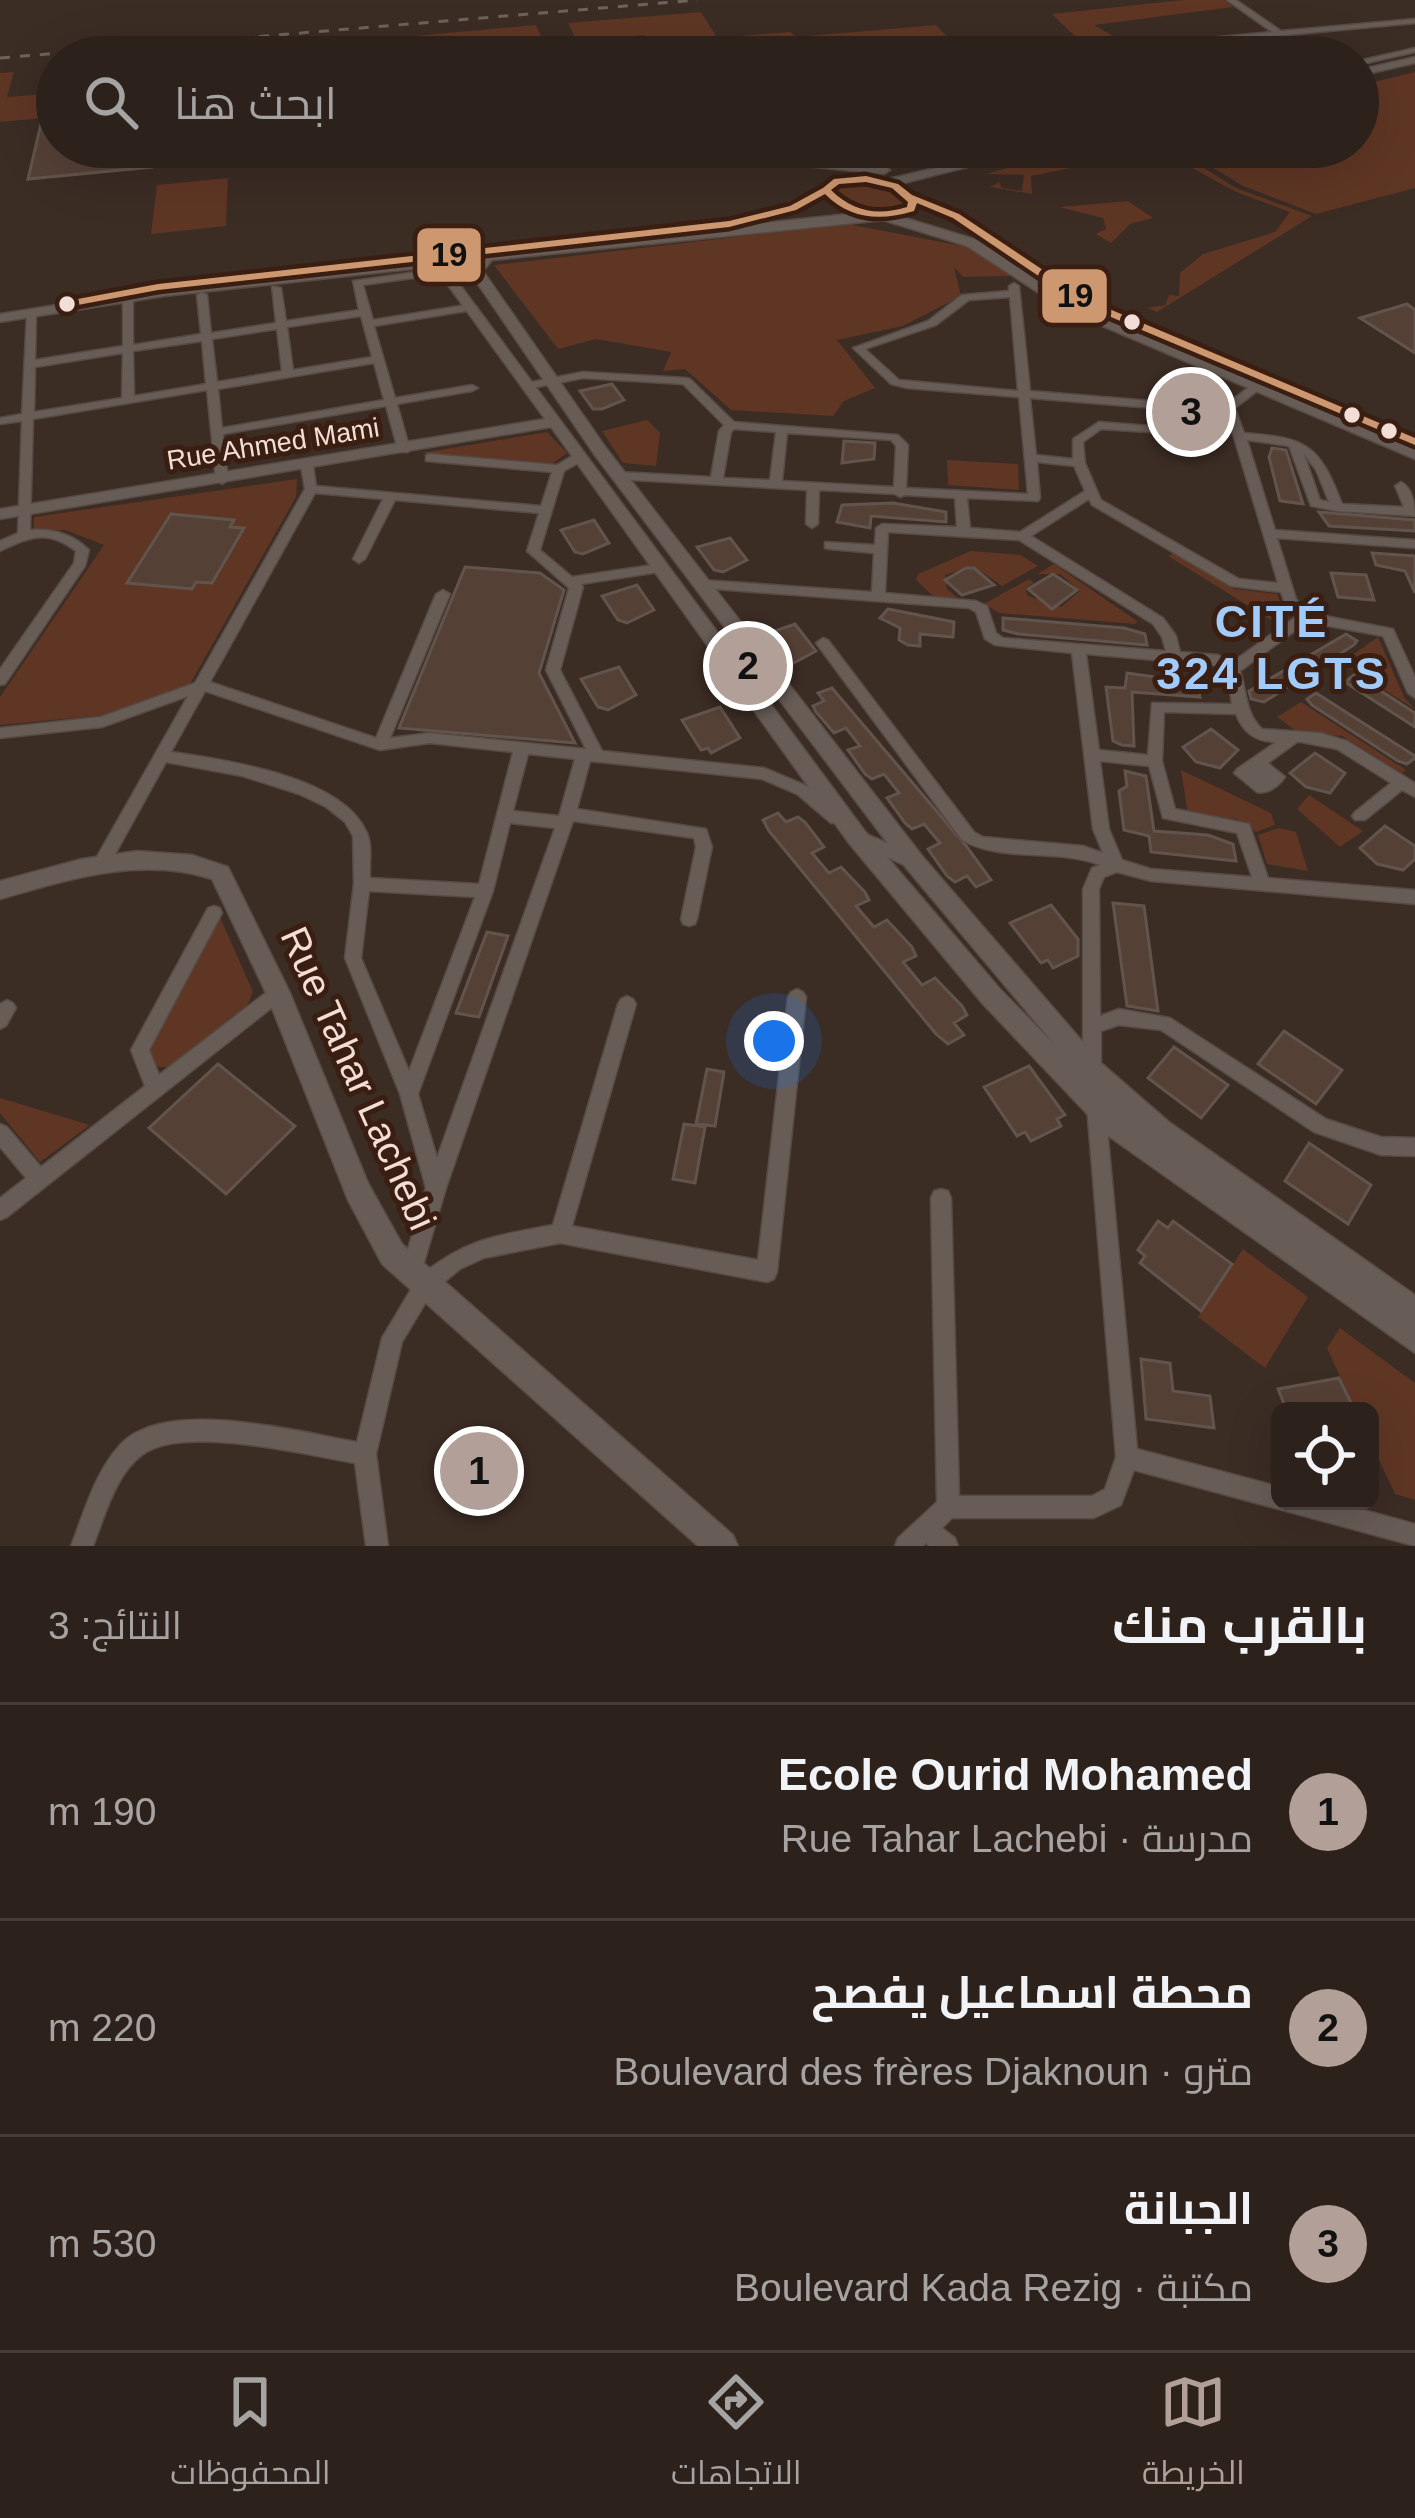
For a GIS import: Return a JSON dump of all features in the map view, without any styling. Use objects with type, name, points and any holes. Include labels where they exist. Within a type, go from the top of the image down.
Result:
[{"type":"main road","points":[[1379,69],[1415,58]]},
{"type":"main road","points":[[863,168],[944,211],[1023,267]]},
{"type":"main road","points":[[908,189],[969,168]]},
{"type":"main road","points":[[0,315],[158,287],[798,214],[842,180],[908,189],[976,168]]},
{"type":"main road","points":[[937,177],[932,183],[937,190],[1070,307],[1415,454]]},
{"type":"main road","points":[[819,220],[907,212],[908,189]]},
{"type":"main road","points":[[826,190],[838,204],[944,231]]},
{"type":"main road","points":[[944,211],[924,211],[918,217],[1097,308],[1415,442]]},
{"type":"main road","points":[[0,315],[438,267],[798,214],[905,227],[993,254]]},
{"type":"main road","points":[[489,256],[476,271],[600,452],[915,862],[1092,1071],[1160,1131],[1415,1312]]},
{"type":"main road","points":[[438,267],[472,307],[856,836],[991,996],[1096,1108],[1415,1338]]},
{"type":"main road","name":"Rue Ahmed Mami","points":[[0,514],[553,422]]},
{"type":"main road","points":[[578,458],[600,452]]},
{"type":"main road","name":"Rue Tahar Lachebi","points":[[0,890],[113,855],[176,861],[220,873],[278,993],[358,1191],[392,1254],[722,1546]]},
{"type":"street","points":[[1231,0],[1279,33]]},
{"type":"street","points":[[1249,36],[1415,21]]},
{"type":"street","points":[[1379,61],[1415,58]]},
{"type":"street","points":[[404,450],[357,284],[438,267]]},
{"type":"street","points":[[619,476],[1028,501],[1035,489],[1014,293],[1023,267]]},
{"type":"street","points":[[276,288],[288,373]]},
{"type":"street","points":[[1014,293],[966,297],[932,323],[858,348],[895,382],[907,385],[1228,408],[1257,386]]},
{"type":"street","points":[[202,295],[222,480]]},
{"type":"street","points":[[128,298],[128,399]]},
{"type":"street","points":[[30,364],[281,325],[472,307]]},
{"type":"street","points":[[24,534],[32,314]]},
{"type":"street","points":[[0,421],[377,358]]},
{"type":"street","points":[[527,386],[583,375],[679,380],[693,385],[731,424],[894,437],[902,446],[900,493]]},
{"type":"street","points":[[217,432],[472,388]]},
{"type":"street","points":[[1093,398],[1099,425]]},
{"type":"street","points":[[1228,408],[1286,588],[1305,617]]},
{"type":"street","points":[[717,480],[725,430],[731,424]]},
{"type":"street","points":[[1194,445],[1185,431],[1099,425],[1078,438],[1078,463],[1089,494],[1230,580],[1286,588]]},
{"type":"street","points":[[776,484],[782,428]]},
{"type":"street","points":[[1240,436],[1294,444],[1321,461],[1337,507]]},
{"type":"street","points":[[1294,444],[1315,503],[1414,512]]},
{"type":"street","points":[[430,458],[560,469],[578,458]]},
{"type":"street","points":[[1032,458],[1078,463]]},
{"type":"street","points":[[113,855],[311,489],[307,466]]},
{"type":"street","points":[[560,469],[535,555],[574,581],[658,568]]},
{"type":"street","points":[[1401,486],[1414,512]]},
{"type":"street","points":[[812,524],[813,487]]},
{"type":"street","points":[[311,489],[546,510]]},
{"type":"street","points":[[1022,536],[1089,494]]},
{"type":"street","points":[[359,559],[392,496]]},
{"type":"street","points":[[961,497],[964,531]]},
{"type":"street","points":[[878,597],[880,530],[887,526],[1022,536],[1165,627],[1174,656]]},
{"type":"street","points":[[0,547],[24,534],[60,535],[83,550],[0,680]]},
{"type":"street","points":[[1270,534],[1415,544]]},
{"type":"street","points":[[829,545],[879,549]]},
{"type":"street","points":[[377,1546],[365,1454],[392,1338],[418,1279],[436,1187],[591,756],[553,670],[574,581]]},
{"type":"street","points":[[702,584],[970,604],[982,609],[990,636],[1000,642],[1218,660],[1233,669]]},
{"type":"street","points":[[380,745],[443,594]]},
{"type":"street","points":[[1233,669],[1305,617],[1374,626],[1393,637],[1415,639]]},
{"type":"street","points":[[1393,637],[1415,693]]},
{"type":"street","points":[[823,643],[968,836],[980,843],[1084,852],[1142,874],[1415,897]]},
{"type":"street","points":[[1078,650],[1101,829],[1116,865]]},
{"type":"street","points":[[1233,669],[1237,709],[1255,731],[1342,746],[1410,786],[1360,816]]},
{"type":"street","points":[[0,733],[102,722],[203,685],[380,745],[408,737],[764,774],[802,790],[856,836],[915,862]]},
{"type":"street","points":[[1237,709],[1157,707],[1155,761],[1168,814],[1243,828],[1262,884]]},
{"type":"street","points":[[1266,762],[1276,777],[1262,788],[1242,773],[1266,762],[1291,740]]},
{"type":"street","points":[[409,1094],[485,891],[522,748]]},
{"type":"street","points":[[1093,755],[1155,761]]},
{"type":"street","points":[[163,757],[260,775],[342,811],[361,834],[362,884],[353,958],[409,1094],[436,1187]]},
{"type":"street","points":[[503,816],[700,833],[704,847],[689,919]]},
{"type":"street","points":[[907,1546],[948,1507],[1094,1507],[1113,1497],[1127,1457],[1091,1027],[1091,889],[1099,873],[1116,865]]},
{"type":"street","points":[[362,884],[485,891]]},
{"type":"street","points":[[154,1089],[140,1050],[214,914]]},
{"type":"street","points":[[0,1210],[278,993]]},
{"type":"street","points":[[418,1279],[483,1248],[560,1234],[767,1272],[796,997]]},
{"type":"street","points":[[560,1234],[627,1004]]},
{"type":"street","points":[[1091,1027],[1120,1017],[1164,1022],[1321,1126],[1381,1146],[1415,1147]]},
{"type":"street","points":[[0,1132],[39,1179]]},
{"type":"street","points":[[941,1198],[948,1507]]},
{"type":"street","points":[[82,1546],[116,1468],[135,1444],[155,1432],[187,1429],[365,1454]]},
{"type":"street","points":[[1127,1457],[1271,1496]]},
{"type":"street","points":[[1324,1510],[1415,1534]]},
{"type":"street","points":[[925,1528],[947,1546]]},
{"type":"shaded area","points":[[1184,0],[1224,0],[1233,7],[1094,25],[1113,36],[1075,36],[1052,14]]},
{"type":"shaded area","points":[[701,12],[716,36],[574,36],[568,23]]},
{"type":"shaded area","points":[[536,25],[541,36],[414,36]]},
{"type":"shaded area","points":[[936,25],[947,36],[807,36]]},
{"type":"shaded area","points":[[791,32],[794,36],[740,36]]},
{"type":"shaded area","points":[[14,72],[7,97],[36,95],[36,119],[0,122],[0,73]]},
{"type":"shaded area","points":[[1415,72],[1415,188],[1316,214],[1243,186],[1213,168],[1379,168],[1379,81]]},
{"type":"shaded area","points":[[1008,168],[1071,168],[1031,176],[1032,194],[990,187],[999,182],[1002,188],[1022,191],[1024,175],[986,174]]},
{"type":"shaded area","points":[[1192,168],[1204,168],[1236,188],[1312,216],[1157,312],[1147,308],[1165,305],[1169,295],[1179,296],[1180,273],[1203,254],[1275,232],[1290,212],[1236,192]]},
{"type":"shaded area","points":[[228,178],[226,226],[151,234],[157,185]]},
{"type":"shaded area","points":[[862,182],[889,188],[904,203],[888,210],[869,209],[837,191],[840,184]]},
{"type":"shaded area","points":[[1128,201],[1153,218],[1130,224],[1111,243],[1096,234],[1106,229],[1103,218],[1059,207]]},
{"type":"shaded area","points":[[848,224],[967,247],[1013,276],[963,277],[954,267],[961,296],[903,326],[837,340],[875,388],[844,401],[833,416],[731,410],[685,369],[663,371],[671,352],[596,339],[558,349],[494,265]]},
{"type":"shaded area","points":[[647,420],[660,433],[656,466],[623,463],[602,431]]},
{"type":"shaded area","points":[[547,432],[567,453],[553,463],[421,453]]},
{"type":"shaded area","points":[[947,460],[1018,464],[1019,490],[948,485]]},
{"type":"shaded area","points":[[297,479],[296,497],[190,684],[105,715],[0,725],[0,697],[104,545],[65,530],[34,530],[34,517]]},
{"type":"shaded area","points":[[971,551],[1021,555],[1038,566],[1002,586],[973,566],[945,575],[947,589],[961,601],[936,599],[916,580],[918,574]]},
{"type":"shaded area","points":[[1173,553],[1235,589],[1277,594],[1289,621],[1281,626],[1168,556]]},
{"type":"shaded area","points":[[1054,564],[1136,624],[999,613],[984,604],[1029,579],[1034,583],[1025,588],[1028,596],[1061,607],[1080,591],[1060,574],[1037,574]]},
{"type":"shaded area","points":[[1378,637],[1404,697],[1415,709],[1341,663]]},
{"type":"shaded area","points":[[1301,702],[1406,770],[1402,773],[1342,736],[1299,733],[1277,717]]},
{"type":"shaded area","points":[[1181,770],[1271,813],[1275,825],[1256,832],[1237,819],[1188,815]]},
{"type":"shaded area","points":[[1309,795],[1363,831],[1340,847],[1297,809]]},
{"type":"shaded area","points":[[1279,828],[1296,832],[1308,871],[1267,864],[1258,835]]},
{"type":"shaded area","points":[[220,917],[253,992],[246,1008],[170,1067],[158,1067],[147,1056]]},
{"type":"shaded area","points":[[0,1098],[90,1125],[40,1162],[0,1113]]},
{"type":"shaded area","points":[[1243,1249],[1308,1297],[1265,1368],[1198,1317]]},
{"type":"shaded area","points":[[1340,1328],[1415,1383],[1415,1500],[1395,1494],[1379,1460],[1379,1402],[1352,1402],[1327,1348]]},
{"type":"building","points":[[36,145],[36,168],[142,168],[28,179]]},
{"type":"building","points":[[1407,304],[1415,310],[1415,353],[1360,318]]},
{"type":"building","points":[[612,384],[624,400],[602,409],[593,409],[580,391]]},
{"type":"building","points":[[844,441],[875,443],[874,459],[842,463]]},
{"type":"building","points":[[1272,448],[1286,450],[1303,504],[1280,501],[1269,457]]},
{"type":"building","points":[[893,503],[946,512],[946,522],[871,516],[870,528],[837,522],[842,505]]},
{"type":"building","points":[[1319,512],[1415,520],[1415,531],[1329,526]]},
{"type":"building","points":[[171,514],[234,520],[230,527],[244,528],[212,583],[196,582],[192,589],[127,583]]},
{"type":"building","points":[[594,520],[609,543],[583,554],[575,552],[561,530]]},
{"type":"building","points":[[730,538],[747,560],[723,572],[714,570],[697,547]]},
{"type":"building","points":[[1372,553],[1415,556],[1415,593],[1405,571],[1376,565]]},
{"type":"building","points":[[465,567],[540,573],[564,590],[539,673],[575,743],[399,728]]},
{"type":"building","points":[[974,568],[994,585],[962,595],[945,580]]},
{"type":"building","points":[[1331,573],[1366,575],[1374,600],[1338,597]]},
{"type":"building","points":[[1053,574],[1077,590],[1052,609],[1028,589]]},
{"type":"building","points":[[637,585],[654,610],[627,623],[618,620],[602,596]]},
{"type":"building","points":[[888,609],[954,622],[953,637],[920,634],[920,646],[908,645],[899,640],[900,628],[880,618]]},
{"type":"building","points":[[1003,618],[1124,628],[1145,634],[1147,645],[1018,634],[1003,630]]},
{"type":"building","points":[[795,624],[816,651],[790,665],[780,662],[760,636]]},
{"type":"building","points":[[1346,634],[1357,641],[1354,645],[1264,702],[1251,699],[1249,691]]},
{"type":"building","points":[[619,667],[636,695],[608,710],[598,707],[581,679]]},
{"type":"building","points":[[1127,673],[1197,683],[1200,697],[1132,692],[1134,746],[1122,745],[1113,741],[1106,687],[1125,688]]},
{"type":"building","points":[[1355,674],[1415,713],[1415,727],[1345,682]]},
{"type":"building","points":[[832,688],[991,880],[976,887],[967,876],[955,882],[947,876],[928,849],[940,843],[924,824],[912,829],[905,823],[887,798],[899,793],[884,774],[872,779],[865,774],[848,750],[860,746],[846,728],[834,733],[816,712],[813,706],[824,701],[818,693]]},
{"type":"building","points":[[1316,693],[1415,758],[1407,764],[1398,761],[1312,705],[1307,699]]},
{"type":"building","points":[[720,707],[740,738],[711,753],[708,748],[701,750],[682,720]]},
{"type":"building","points":[[1211,729],[1238,750],[1220,768],[1196,762],[1183,747]]},
{"type":"building","points":[[1315,753],[1345,773],[1330,793],[1306,787],[1290,773]]},
{"type":"building","points":[[1125,771],[1146,776],[1154,831],[1208,835],[1233,844],[1236,861],[1151,852],[1149,836],[1124,830],[1119,791],[1127,786]]},
{"type":"building","points":[[778,813],[786,822],[798,817],[805,822],[824,847],[812,853],[829,873],[841,867],[865,892],[869,900],[856,906],[874,927],[887,920],[912,947],[916,956],[903,962],[922,985],[935,978],[962,1006],[967,1015],[954,1023],[964,1035],[948,1044],[936,1034],[769,831],[763,820]]},
{"type":"building","points":[[1385,826],[1415,846],[1415,859],[1403,870],[1377,864],[1360,848]]},
{"type":"building","points":[[1113,903],[1144,906],[1158,1011],[1127,1006]]},
{"type":"building","points":[[1051,905],[1078,939],[1078,956],[1053,968],[1048,960],[1041,963],[1010,923]]},
{"type":"building","points":[[487,932],[508,936],[479,1017],[456,1013]]},
{"type":"building","points":[[1284,1031],[1342,1070],[1316,1104],[1258,1064]]},
{"type":"building","points":[[1174,1047],[1228,1085],[1201,1118],[1148,1078]]},
{"type":"building","points":[[218,1064],[295,1126],[226,1194],[149,1128]]},
{"type":"building","points":[[1029,1066],[1065,1115],[1057,1119],[1061,1126],[1031,1141],[1025,1132],[1017,1136],[984,1087]]},
{"type":"building","points":[[707,1069],[724,1072],[715,1126],[696,1124]]},
{"type":"building","points":[[684,1124],[705,1127],[695,1183],[673,1179]]},
{"type":"building","points":[[1309,1143],[1371,1185],[1348,1224],[1285,1181]]},
{"type":"building","points":[[1158,1221],[1168,1228],[1173,1221],[1232,1264],[1201,1311],[1140,1263],[1145,1256],[1138,1250]]},
{"type":"building","points":[[1141,1359],[1170,1363],[1173,1391],[1210,1396],[1214,1428],[1146,1419]]},
{"type":"building","points":[[1339,1378],[1351,1402],[1283,1402],[1278,1389]]},
{"type":"railway","points":[[265,36],[698,0]]},
{"type":"railway","points":[[0,58],[36,55]]},
{"type":"transit line","name":"19","points":[[866,179],[895,186],[913,201],[911,209],[865,214],[844,206],[826,190],[837,181],[866,179]]},
{"type":"transit line","name":"19","points":[[67,304],[158,287],[729,224],[793,208],[826,190]]},
{"type":"transit line","name":"19","points":[[912,198],[956,216],[1084,302],[1415,442]]},
{"type":"place","name":"الجبانة","points":[[1191,412]]},
{"type":"place","name":"محطة اسماعيل يفصح","points":[[748,666]]},
{"type":"place","name":"Ecole Ourid Mohamed","points":[[479,1471]]},
{"type":"district","name":"CITÉ 324 LGTS","points":[[1272,647]]}]
